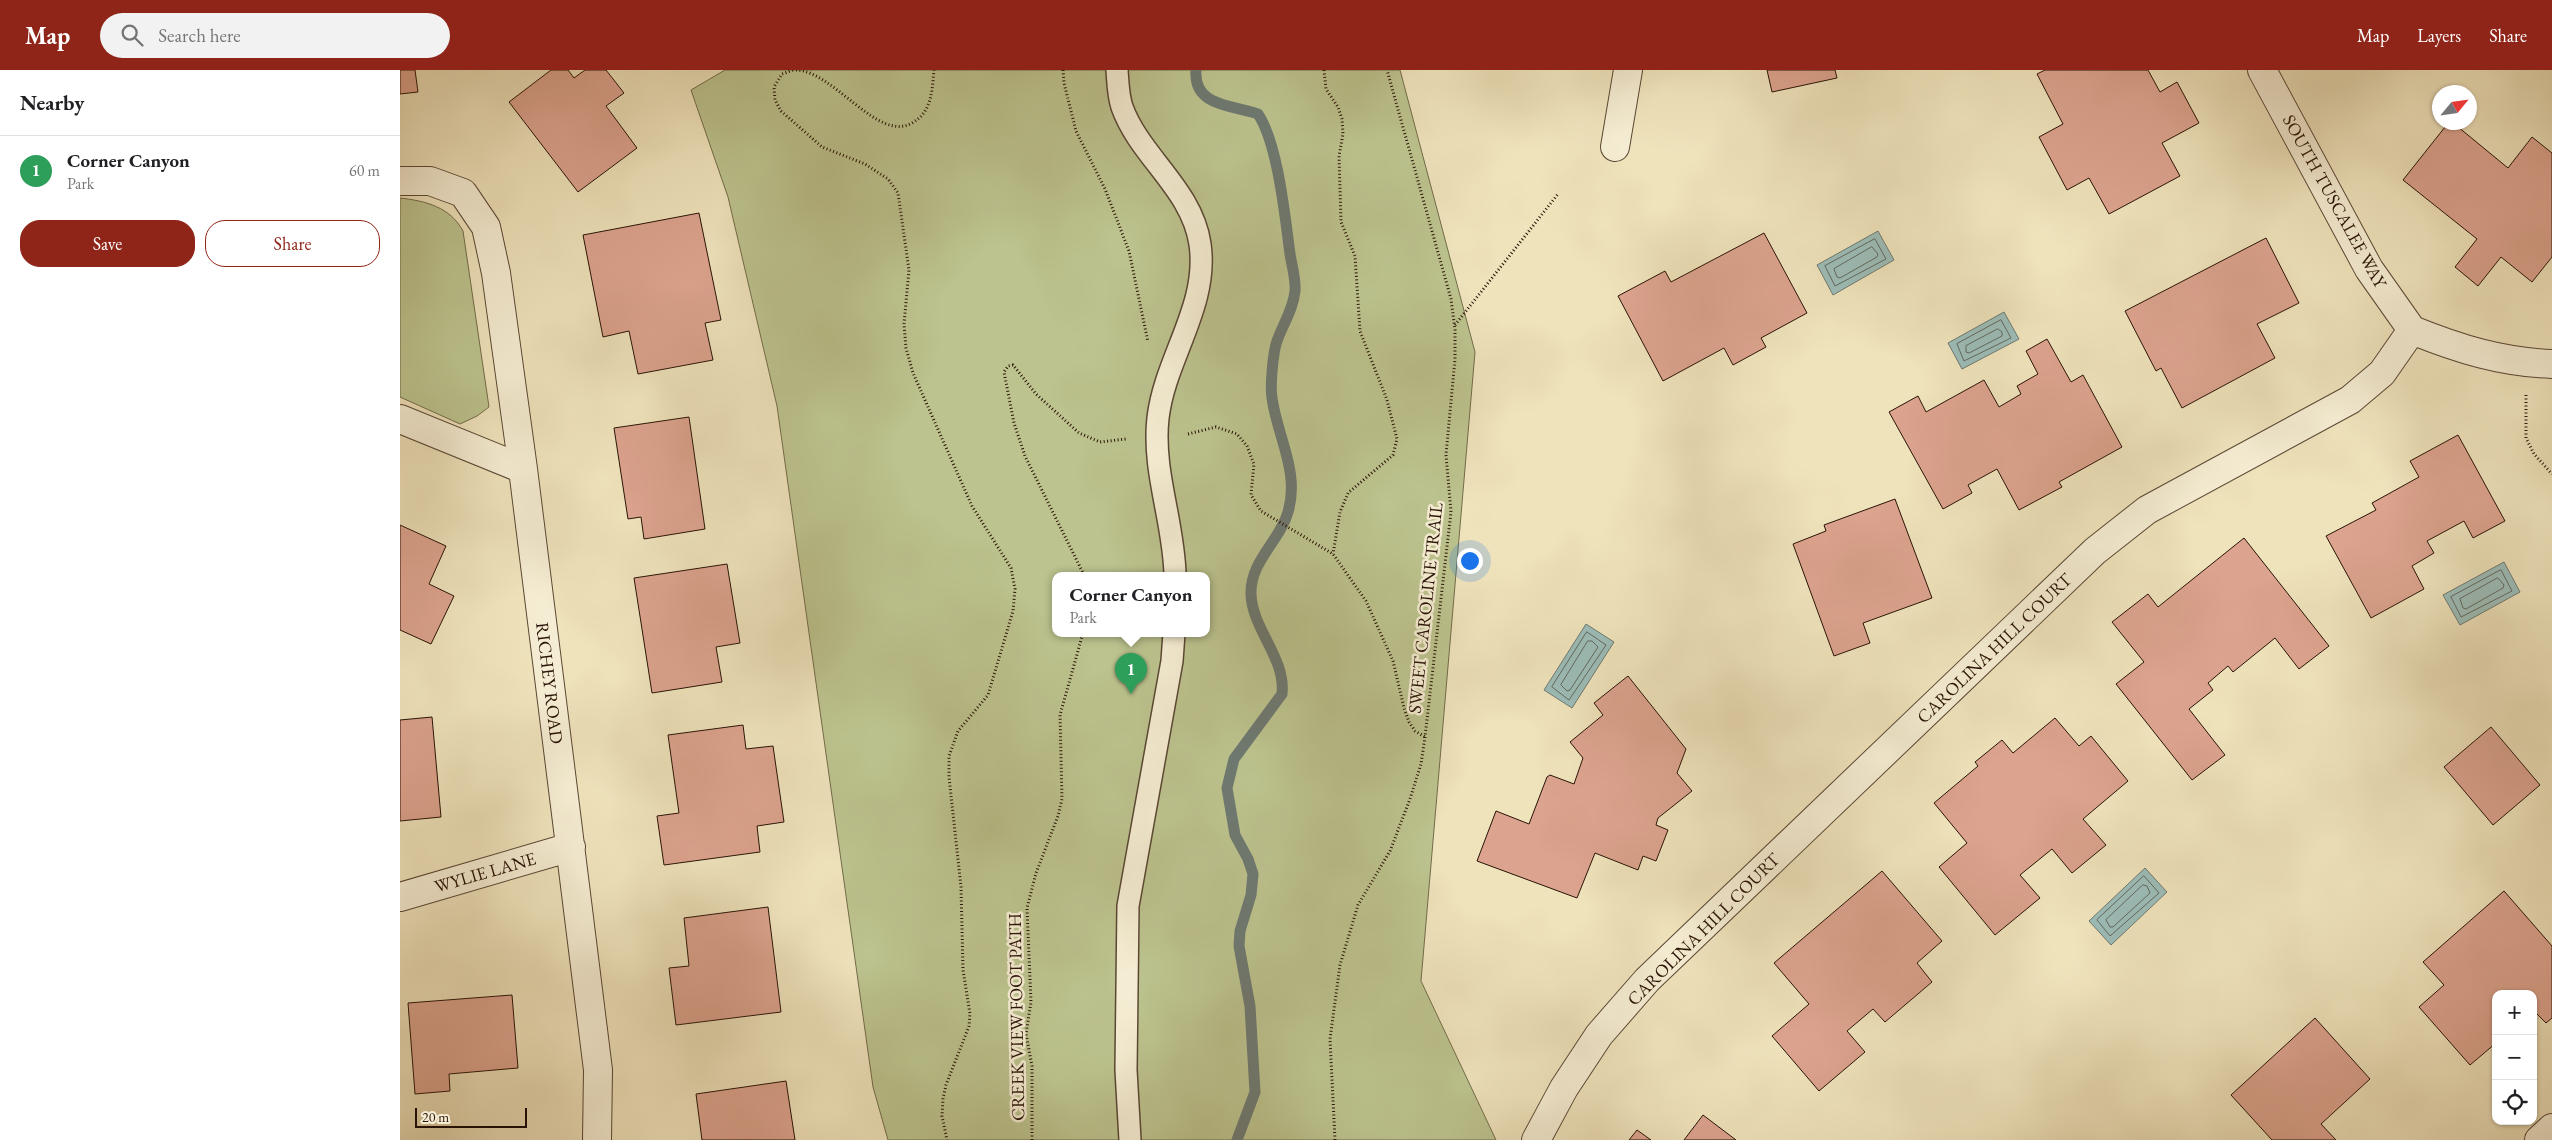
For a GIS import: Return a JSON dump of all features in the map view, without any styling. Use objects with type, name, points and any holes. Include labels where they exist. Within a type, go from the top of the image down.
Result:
[{"type":"street","points":[[1615,147],[1628,70]]},
{"type":"street","name":"SOUTH TUSCALEE WAY","points":[[2262,70],[2369,269],[2412,330]]},
{"type":"street","name":"RICHEY ROAD","points":[[400,181],[430,181],[463,194],[486,227],[496,273],[523,469],[598,1070],[597,1140]]},
{"type":"street","points":[[2412,330],[2458,349],[2521,362],[2552,364]]},
{"type":"street","name":"CAROLINA HILL COURT","points":[[1536,1140],[1564,1088],[1599,1035],[1648,980],[2095,551],[2147,510],[2350,400],[2382,372],[2412,330]]},
{"type":"street","points":[[400,418],[523,469]]},
{"type":"street","name":"WYLIE LANE","points":[[400,897],[571,847]]},
{"type":"street","points":[[2539,1140],[2552,1128]]},
{"type":"lane","points":[[1117,70],[1122,108],[1148,152],[1182,197],[1200,242],[1201,282],[1164,393],[1157,430],[1157,455],[1172,539],[1175,572]]},
{"type":"lane","points":[[1130,1140],[1126,1070],[1128,906],[1172,661],[1174,637]]},
{"type":"path","points":[[934,70],[932,94],[927,110],[918,119],[904,128],[894,128],[853,103],[820,76],[804,70],[794,70],[782,74],[774,87],[775,100],[781,111],[822,146],[842,157],[865,164],[888,179],[898,194],[909,270],[904,324],[906,348],[913,373],[972,506],[1011,568],[1015,589],[1013,611],[988,696],[958,731],[950,756],[949,777],[961,887],[963,970],[970,1014],[969,1026],[946,1085],[943,1099],[942,1116],[947,1140]]},
{"type":"path","points":[[1063,70],[1064,83],[1076,131],[1098,172],[1129,251],[1146,334],[1164,393]]},
{"type":"path","points":[[1324,70],[1326,89],[1338,107],[1342,118],[1343,134],[1339,156],[1341,222],[1355,256],[1360,331],[1387,400],[1397,439],[1393,455],[1348,493],[1336,527],[1333,554]]},
{"type":"path","name":"SWEET CAROLINE TRAIL","points":[[1335,1140],[1330,1039],[1340,966],[1358,905],[1390,851],[1421,764],[1451,512],[1446,455],[1455,359],[1451,299],[1387,70]]},
{"type":"path","points":[[1454,325],[1558,194]]},
{"type":"path","points":[[1083,572],[1025,456],[1014,424],[1004,372],[1008,366],[1013,365],[1036,394],[1080,433],[1090,439],[1112,442],[1157,430],[1174,430],[1193,434],[1216,427],[1237,434],[1247,446],[1254,464],[1251,495],[1261,511],[1333,554],[1366,601],[1393,661],[1409,722],[1415,731],[1425,737]]},
{"type":"path","points":[[2526,390],[2526,438],[2534,454],[2552,474]]},
{"type":"path","name":"CREEK VIEW FOOT PATH","points":[[1032,1140],[1032,1066],[1026,1034],[1032,1002],[1027,908],[1036,873],[1058,816],[1062,799],[1060,715],[1082,637]]},
{"type":"green space","points":[[725,70],[1400,70],[1475,352],[1421,981],[1496,1140],[888,1140],[873,1087],[777,406],[728,197],[691,90]]},
{"type":"green space","points":[[400,198],[428,203],[444,211],[458,223],[463,231],[489,407],[477,416],[460,424],[400,397]]},
{"type":"water","points":[[1878,231],[1894,260],[1833,295],[1817,265]]},
{"type":"water","points":[[2004,312],[2019,339],[1962,369],[1948,343]]},
{"type":"water","points":[[2504,562],[2520,592],[2460,625],[2443,595]]},
{"type":"water","points":[[1586,624],[1614,642],[1572,708],[1544,690]]},
{"type":"water","points":[[2145,868],[2167,892],[2111,945],[2089,921]]},
{"type":"building","points":[[400,70],[415,70],[418,92],[400,94]]},
{"type":"building","points":[[551,70],[568,70],[574,78],[585,70],[606,70],[624,93],[606,106],[637,148],[578,192],[509,102]]},
{"type":"building","points":[[1767,70],[1835,70],[1837,78],[1772,92]]},
{"type":"building","points":[[2045,70],[2148,70],[2160,92],[2177,82],[2199,123],[2162,143],[2180,176],[2109,214],[2089,178],[2067,190],[2039,137],[2063,124],[2037,74]]},
{"type":"building","points":[[2443,130],[2462,130],[2508,168],[2532,137],[2552,153],[2552,257],[2532,282],[2501,257],[2478,286],[2455,267],[2477,239],[2403,180]]},
{"type":"building","points":[[699,213],[721,320],[705,323],[713,360],[638,374],[629,331],[603,337],[583,235]]},
{"type":"building","points":[[1764,233],[1807,313],[1761,338],[1766,347],[1733,365],[1724,348],[1663,381],[1618,296],[1665,271],[1671,282]]},
{"type":"building","points":[[2266,238],[2299,303],[2257,324],[2275,358],[2182,408],[2161,368],[2156,371],[2125,311]]},
{"type":"building","points":[[2047,339],[2071,382],[2083,375],[2122,447],[2059,482],[2062,487],[2019,510],[1997,469],[1968,485],[1972,493],[1943,509],[1889,412],[1918,396],[1926,412],[1984,380],[1999,407],[2021,394],[2017,386],[2038,374],[2026,351]]},
{"type":"building","points":[[689,417],[705,529],[644,539],[641,517],[628,519],[614,428]]},
{"type":"building","points":[[2458,435],[2505,521],[2473,538],[2464,521],[2427,541],[2434,553],[2412,566],[2424,589],[2371,618],[2326,536],[2376,510],[2372,503],[2419,477],[2410,461]]},
{"type":"building","points":[[1895,499],[1932,598],[1863,623],[1870,643],[1834,656],[1793,544],[1826,531],[1824,525]]},
{"type":"building","points":[[400,525],[446,546],[429,584],[454,596],[431,644],[400,630]]},
{"type":"building","points":[[2244,538],[2329,646],[2299,669],[2275,638],[2233,672],[2228,666],[2208,683],[2213,690],[2189,709],[2225,755],[2192,780],[2116,684],[2144,662],[2112,622],[2148,594],[2158,607]]},
{"type":"building","points":[[727,564],[740,643],[716,647],[722,682],[652,693],[634,578]]},
{"type":"building","points":[[1628,676],[1686,749],[1677,773],[1692,791],[1658,818],[1656,825],[1668,830],[1656,861],[1643,856],[1638,870],[1595,853],[1577,898],[1477,861],[1496,811],[1529,824],[1547,777],[1550,775],[1574,784],[1583,758],[1570,742],[1603,715],[1594,703]]},
{"type":"building","points":[[432,717],[441,817],[400,821],[400,720]]},
{"type":"building","points":[[2055,718],[2079,746],[2091,736],[2128,781],[2083,819],[2106,845],[2072,873],[2052,849],[2020,875],[2040,898],[1995,935],[1939,867],[1967,843],[1934,803],[1978,766],[1975,762],[2002,740],[2013,753]]},
{"type":"building","points":[[743,725],[746,749],[773,746],[784,822],[757,826],[760,852],[664,865],[657,816],[679,813],[668,735]]},
{"type":"building","points":[[2491,727],[2540,785],[2493,825],[2444,767]]},
{"type":"building","points":[[1882,871],[1942,941],[1917,963],[1932,982],[1885,1022],[1873,1009],[1847,1031],[1865,1052],[1819,1091],[1772,1036],[1809,1004],[1774,963]]},
{"type":"building","points":[[2504,891],[2552,946],[2552,1018],[2546,1023],[2537,1014],[2537,990],[2492,990],[2492,1046],[2470,1065],[2419,1007],[2444,985],[2423,962]]},
{"type":"building","points":[[768,907],[781,1012],[676,1025],[669,968],[689,966],[684,918]]},
{"type":"building","points":[[512,995],[518,1068],[449,1074],[450,1091],[415,1094],[408,1003]]},
{"type":"building","points":[[2315,1018],[2370,1079],[2321,1124],[2336,1140],[2272,1140],[2231,1095]]},
{"type":"building","points":[[786,1081],[795,1140],[702,1140],[696,1094]]},
{"type":"building","points":[[1703,1115],[1736,1140],[1684,1140]]},
{"type":"building","points":[[1637,1130],[1651,1140],[1629,1140]]},
{"type":"waterway","points":[[1196,70],[1197,82],[1201,92],[1208,98],[1217,103],[1258,114],[1265,127],[1280,181],[1295,287],[1294,298],[1288,317],[1276,346],[1271,386],[1275,412],[1290,468],[1291,497],[1284,522],[1255,571],[1251,594],[1257,619],[1279,668],[1282,694],[1234,759],[1227,788],[1235,835],[1248,859],[1253,874],[1251,895],[1240,931],[1239,946],[1250,1006],[1255,1092],[1237,1140]]},
{"type":"place","name":"Corner Canyon","points":[[1131,694]]}]
